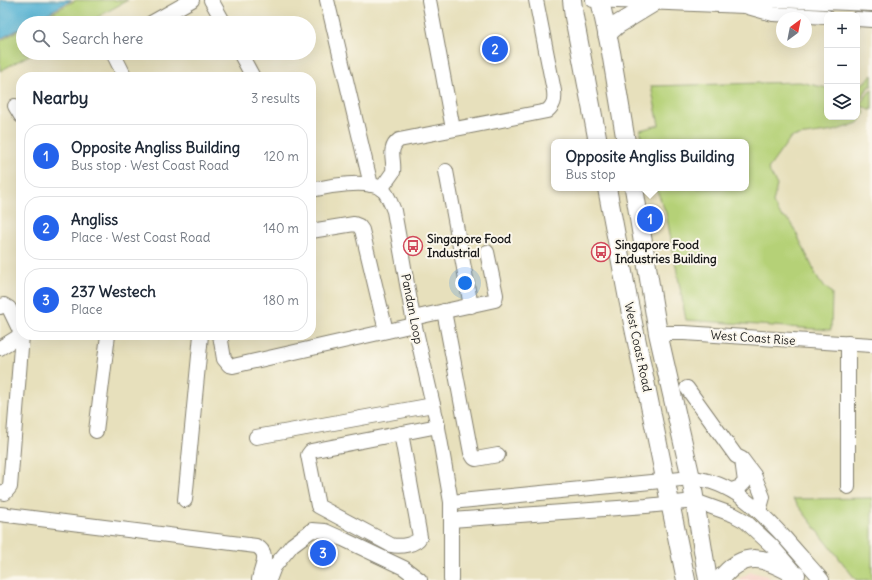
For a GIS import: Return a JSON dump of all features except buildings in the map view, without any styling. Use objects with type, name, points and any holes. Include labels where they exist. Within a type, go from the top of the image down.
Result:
[{"type":"main road","points":[[572,0],[574,18],[597,139]]},
{"type":"main road","points":[[600,0],[608,34],[626,139]]},
{"type":"main road","points":[[608,34],[616,25],[650,1]]},
{"type":"main road","name":"West Coast Road","points":[[608,191],[628,299],[686,580]]},
{"type":"main road","name":"West Coast Road","points":[[634,191],[658,333],[691,478],[708,580]]},
{"type":"main road","points":[[720,580],[736,565],[746,560],[755,558],[771,562],[798,577]]},
{"type":"street","points":[[163,16],[192,0]]},
{"type":"street","points":[[211,0],[220,16]]},
{"type":"street","name":"Pandan Loop","points":[[327,0],[376,187],[387,195],[394,211],[414,321],[438,426],[451,502],[451,580]]},
{"type":"street","points":[[429,0],[453,129]]},
{"type":"street","points":[[316,188],[356,184],[376,187],[393,172],[392,152],[396,142],[399,140],[547,111],[554,102],[554,91],[536,0]]},
{"type":"street","points":[[593,0],[650,1],[745,6],[773,14],[824,17]]},
{"type":"street","points":[[745,6],[776,0],[872,4]]},
{"type":"street","points":[[860,19],[872,20]]},
{"type":"street","points":[[116,60],[122,72]]},
{"type":"street","points":[[244,60],[250,72]]},
{"type":"street","points":[[446,171],[470,306]]},
{"type":"street","points":[[316,230],[354,224],[359,226],[362,230],[386,331]]},
{"type":"street","points":[[221,340],[224,359],[229,365],[233,366],[386,331],[444,311],[492,301],[496,298],[487,252]]},
{"type":"street","points":[[0,307],[4,305],[9,308],[16,323]]},
{"type":"street","points":[[444,311],[471,453],[476,459],[498,455]]},
{"type":"street","name":"West Coast Rise","points":[[658,333],[684,333],[872,345]]},
{"type":"street","points":[[0,348],[16,337]]},
{"type":"street","points":[[0,492],[4,493],[10,487],[21,340]]},
{"type":"street","points":[[96,431],[107,340]]},
{"type":"street","points":[[185,500],[201,340]]},
{"type":"street","points":[[848,344],[848,487]]},
{"type":"street","points":[[687,388],[736,456],[742,459],[754,476],[763,497],[759,511]]},
{"type":"street","points":[[256,437],[433,405]]},
{"type":"street","points":[[401,433],[420,537],[419,540],[414,543],[394,546],[318,506],[308,455],[311,451],[401,433],[438,426]]},
{"type":"street","points":[[732,490],[740,487],[745,482],[742,459]]},
{"type":"street","points":[[451,502],[702,478],[727,487],[744,498],[759,511],[822,580]]},
{"type":"street","points":[[451,520],[695,501],[734,515],[745,521],[772,546],[798,577]]},
{"type":"street","points":[[0,514],[256,546],[261,548],[264,553],[260,580]]},
{"type":"street","points":[[269,580],[274,567],[292,545],[312,530],[325,531],[343,539],[404,568],[420,580]]},
{"type":"shaded area","points":[[751,572],[768,576],[771,580],[737,580]]},
{"type":"green space","points":[[76,0],[128,0],[99,16],[46,16]]},
{"type":"green space","points":[[16,32],[16,60],[20,60],[0,71],[0,41]]},
{"type":"green space","points":[[872,75],[872,86],[869,86],[860,100],[860,84]]},
{"type":"green space","points":[[800,82],[824,87],[824,120],[860,120],[860,100],[865,113],[858,123],[834,131],[791,137],[768,169],[777,185],[773,203],[781,216],[791,222],[819,281],[832,293],[831,330],[686,320],[666,213],[657,191],[749,191],[749,139],[642,139],[640,130],[659,125],[651,86]]},
{"type":"green space","points":[[872,89],[872,110],[862,106],[862,101]]},
{"type":"green space","points":[[872,498],[872,580],[856,580],[793,499]]},
{"type":"water","points":[[0,0],[72,0],[43,16],[16,16],[16,31],[0,39]]},
{"type":"place","name":"Angliss","points":[[495,49]]},
{"type":"place","name":"Opposite Angliss Building","points":[[650,219]]},
{"type":"place","name":"Singapore Food Industrial","points":[[413,246]]},
{"type":"place","name":"Singapore Food Industries Building","points":[[601,252]]},
{"type":"place","name":"237 Westech","points":[[323,553]]}]
